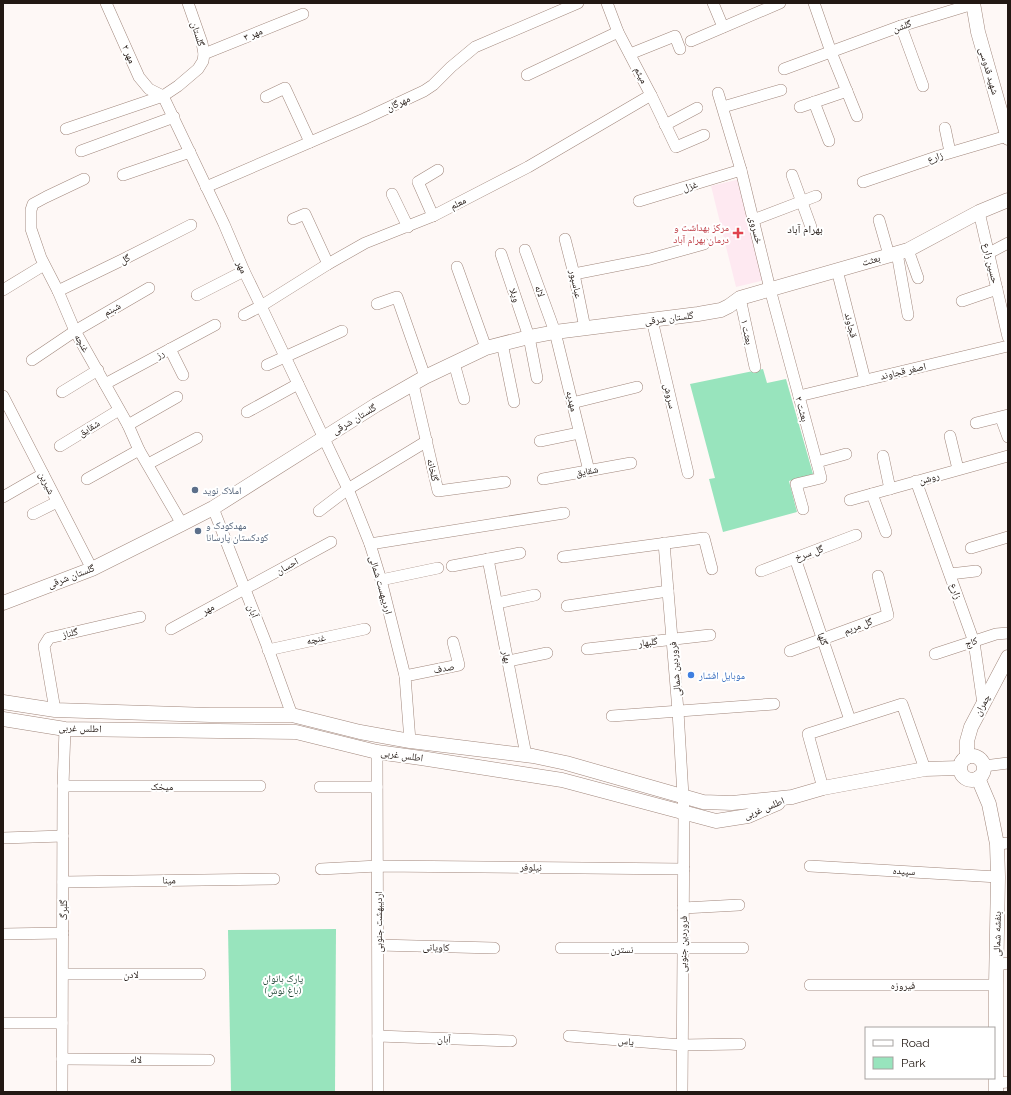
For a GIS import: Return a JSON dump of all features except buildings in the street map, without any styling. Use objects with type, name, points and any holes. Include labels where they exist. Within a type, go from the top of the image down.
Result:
[{"type":"street","name":"مهر ۲","points":[[106,3],[139,77],[149,89],[163,96]]},
{"type":"street","name":"گلستان","points":[[163,96],[178,86],[198,69],[203,61],[204,54],[202,43],[188,3]]},
{"type":"street","name":"مهرگان","points":[[206,187],[364,119],[433,86],[451,67],[475,47],[578,3]]},
{"type":"street","name":"میثم","points":[[607,3],[618,32],[676,147],[704,135]]},
{"type":"street","points":[[713,3],[723,27]]},
{"type":"street","points":[[691,41],[780,3]]},
{"type":"street","points":[[814,3],[831,52],[858,116]]},
{"type":"street","name":"گلشن","points":[[784,70],[901,26],[973,3]]},
{"type":"street","name":"شهید قدوسی","points":[[973,3],[978,32],[1008,137]]},
{"type":"street","name":"مهر ۳","points":[[204,54],[303,14]]},
{"type":"street","points":[[901,26],[924,86]]},
{"type":"street","points":[[527,75],[618,32]]},
{"type":"street","points":[[630,54],[675,36],[680,49]]},
{"type":"street","points":[[266,97],[285,88],[310,142]]},
{"type":"street","points":[[722,107],[781,90]]},
{"type":"street","points":[[800,107],[847,91]]},
{"type":"street","name":"خسروی","points":[[718,93],[741,170],[770,289]]},
{"type":"street","name":"معلم","points":[[244,315],[262,306],[328,264],[365,243],[433,216],[528,167],[651,95]]},
{"type":"street","name":"مهر","points":[[163,96],[323,437]]},
{"type":"street","points":[[66,129],[163,96]]},
{"type":"street","points":[[814,102],[829,141]]},
{"type":"street","points":[[665,125],[697,108]]},
{"type":"street","points":[[81,151],[174,117]]},
{"type":"street","points":[[945,128],[950,152]]},
{"type":"street","name":"زارع","points":[[863,182],[950,152],[1008,137]]},
{"type":"street","points":[[123,175],[190,152]]},
{"type":"street","points":[[433,216],[418,182],[438,170]]},
{"type":"street","name":"غزل","points":[[638,201],[741,170]]},
{"type":"street","points":[[792,175],[811,227]]},
{"type":"street","name":"غنچه","points":[[84,179],[33,204],[31,210],[31,229],[44,265],[75,331],[128,424],[139,450],[182,524]]},
{"type":"street","points":[[392,194],[408,227]]},
{"type":"street","points":[[753,220],[816,196]]},
{"type":"street","name":"بعثت","points":[[735,302],[770,289],[898,253],[979,212],[1008,200]]},
{"type":"street","name":"حسین زارع","points":[[979,212],[1008,337]]},
{"type":"street","points":[[293,218],[305,214],[328,264]]},
{"type":"street","points":[[879,220],[898,253],[918,278]]},
{"type":"street","name":"گل","points":[[58,292],[191,225]]},
{"type":"street","name":"عباسپور","points":[[565,239],[585,328]]},
{"type":"street","points":[[988,253],[1008,243]]},
{"type":"street","points":[[574,274],[650,259],[704,244]]},
{"type":"street","name":"لاله","points":[[524,250],[554,332]]},
{"type":"street","points":[[898,253],[908,315]]},
{"type":"street","name":"ویلا","points":[[501,254],[529,336],[538,378]]},
{"type":"street","points":[[3,290],[44,265]]},
{"type":"street","points":[[457,267],[486,348]]},
{"type":"street","name":"قجاوند","points":[[837,270],[865,380]]},
{"type":"street","points":[[197,295],[244,271]]},
{"type":"street","name":"شبنم","points":[[32,360],[75,331],[149,288]]},
{"type":"street","name":"بعثت ۲","points":[[770,289],[821,478],[796,484],[803,509]]},
{"type":"street","points":[[962,301],[997,289]]},
{"type":"street","name":"گلخانه","points":[[377,304],[396,297],[419,380],[426,441],[438,491],[505,482]]},
{"type":"street","name":"گلستان شرقی","points":[[3,602],[92,569],[213,508],[323,437],[376,405],[419,380],[486,348],[529,336],[721,310],[735,302]]},
{"type":"street","name":"بعثت ۱","points":[[735,302],[755,367]]},
{"type":"street","name":"سروش","points":[[652,320],[688,473]]},
{"type":"street","name":"رز","points":[[105,384],[215,325]]},
{"type":"street","points":[[268,365],[342,331]]},
{"type":"street","name":"مهدیه","points":[[554,332],[589,471]]},
{"type":"street","points":[[502,343],[514,402]]},
{"type":"street","name":"اصغر قجاوند","points":[[799,396],[1008,346]]},
{"type":"street","points":[[170,349],[183,375]]},
{"type":"street","points":[[454,363],[464,399]]},
{"type":"street","points":[[62,392],[98,370]]},
{"type":"street","points":[[247,412],[298,384]]},
{"type":"street","points":[[572,403],[637,387]]},
{"type":"street","points":[[128,424],[177,397]]},
{"type":"street","name":"شیرین","points":[[4,400],[44,474],[92,569]]},
{"type":"street","name":"شقایق","points":[[60,446],[119,410]]},
{"type":"street","points":[[976,423],[1004,416],[1008,437]]},
{"type":"street","points":[[540,441],[579,433]]},
{"type":"street","points":[[950,436],[958,469]]},
{"type":"street","name":"اردیبهست شمالی","points":[[323,437],[348,489],[370,544],[381,580],[405,676],[410,741]]},
{"type":"street","points":[[148,464],[197,438]]},
{"type":"street","points":[[319,510],[348,489],[426,441]]},
{"type":"street","points":[[87,480],[139,450]]},
{"type":"street","points":[[817,462],[846,454]]},
{"type":"street","points":[[883,456],[890,489]]},
{"type":"street","name":"روشن","points":[[850,500],[1008,456]]},
{"type":"street","name":"شقایق","points":[[543,480],[631,463]]},
{"type":"street","points":[[3,498],[44,474]]},
{"type":"street","name":"زارع","points":[[916,481],[974,642],[983,704]]},
{"type":"street","points":[[872,494],[886,532]]},
{"type":"street","points":[[33,514],[57,502]]},
{"type":"street","name":"آبان","points":[[213,508],[292,715]]},
{"type":"street","points":[[370,544],[564,514]]},
{"type":"street","name":"گل سرخ","points":[[761,571],[856,535]]},
{"type":"street","points":[[972,548],[1008,537]]},
{"type":"street","points":[[563,557],[664,542],[704,538],[712,569]]},
{"type":"street","name":"احسان","points":[[244,590],[330,542]]},
{"type":"street","name":"فروردین شمالی","points":[[664,542],[678,711],[683,796]]},
{"type":"street","points":[[452,566],[520,553]]},
{"type":"street","name":"گلها","points":[[795,558],[850,720]]},
{"type":"street","name":"بهار","points":[[488,559],[526,756]]},
{"type":"street","points":[[381,580],[438,568]]},
{"type":"street","points":[[950,574],[976,571]]},
{"type":"street","name":"گل مریم","points":[[790,651],[888,615],[878,576]]},
{"type":"street","name":"مهر","points":[[171,629],[244,590]]},
{"type":"street","points":[[566,606],[668,591]]},
{"type":"street","points":[[497,603],[535,595]]},
{"type":"street","name":"گلناز","points":[[55,710],[44,646],[50,638],[140,617]]},
{"type":"street","name":"غنچه","points":[[268,650],[365,628]]},
{"type":"street","name":"کاج","points":[[935,654],[996,634],[1008,633]]},
{"type":"street","name":"گلبهار","points":[[587,649],[710,635]]},
{"type":"street","name":"صدف","points":[[405,676],[459,665],[453,642]]},
{"type":"street","points":[[508,661],[547,653]]},
{"type":"street","name":"چمران","points":[[963,762],[971,727],[1008,657]]},
{"type":"street","name":"اطلس غربی","points":[[3,702],[55,710],[210,715],[292,715],[360,732],[410,741],[526,756],[566,763],[703,802],[732,803],[792,797]]},
{"type":"street","points":[[612,716],[774,704]]},
{"type":"street","points":[[823,788],[808,734],[902,704],[925,769]]},
{"type":"street","name":"اطلس غربی","points":[[3,719],[65,729],[296,732],[377,752],[562,780],[716,821],[748,816],[792,797],[823,788],[963,762]]},
{"type":"street","name":"گلبرگ","points":[[62,1092],[63,786],[65,729]]},
{"type":"street","name":"اردیبهشت جنوبی","points":[[377,752],[378,1092]]},
{"type":"street","points":[[981,772],[982,763],[978,757],[970,756],[963,762],[961,775],[971,780],[981,772],[1008,763]]},
{"type":"street","name":"بنفشه شمالی","points":[[981,772],[988,804],[1002,844],[998,877],[1002,964],[996,985],[1000,1086]]},
{"type":"street","name":"میخک","points":[[63,786],[260,786]]},
{"type":"street","points":[[320,787],[377,787]]},
{"type":"street","name":"فروردین جنوبی","points":[[682,1092],[684,908],[683,796]]},
{"type":"street","points":[[3,838],[63,836]]},
{"type":"street","name":"نیلوفر","points":[[321,869],[378,866],[684,869]]},
{"type":"street","name":"سپیده","points":[[810,866],[998,877]]},
{"type":"street","name":"مینا","points":[[63,882],[274,879]]},
{"type":"street","points":[[684,908],[739,905]]},
{"type":"street","points":[[3,934],[63,933]]},
{"type":"street","name":"کاویانی","points":[[378,945],[494,948]]},
{"type":"street","name":"نسترن","points":[[561,948],[743,948]]},
{"type":"street","name":"لادن","points":[[63,974],[200,974]]},
{"type":"street","name":"فیروزه","points":[[810,985],[996,985]]},
{"type":"street","points":[[3,1022],[62,1022]]},
{"type":"street","name":"آبان","points":[[378,1036],[511,1041]]},
{"type":"street","name":"یاس","points":[[569,1036],[682,1045],[740,1044]]},
{"type":"street","name":"لاله","points":[[62,1059],[209,1060]]},
{"type":"shaded area","name":"مرکز بهداشت و درمان بهرام آباد","points":[[740,179],[765,280],[736,287],[711,186]]},
{"type":"green space","points":[[763,369],[767,383],[786,379],[813,474],[789,481],[797,512],[723,532],[709,479],[715,478],[690,384]]},
{"type":"green space","name":"پارک بانوان (باغ نوش)","points":[[336,929],[335,1092],[231,1092],[228,930]]},
{"type":"place","name":"مرکز بهداشت و درمان بهرام آباد","points":[[738,233]]},
{"type":"place","name":"املاک نوید","points":[[195,490]]},
{"type":"place","name":"مهدکودک و کودکستان پارسانا","points":[[198,531]]},
{"type":"place","name":"موبایل افشار","points":[[691,675]]},
{"type":"district","name":"بهرام آباد","points":[[805,229]]}]
